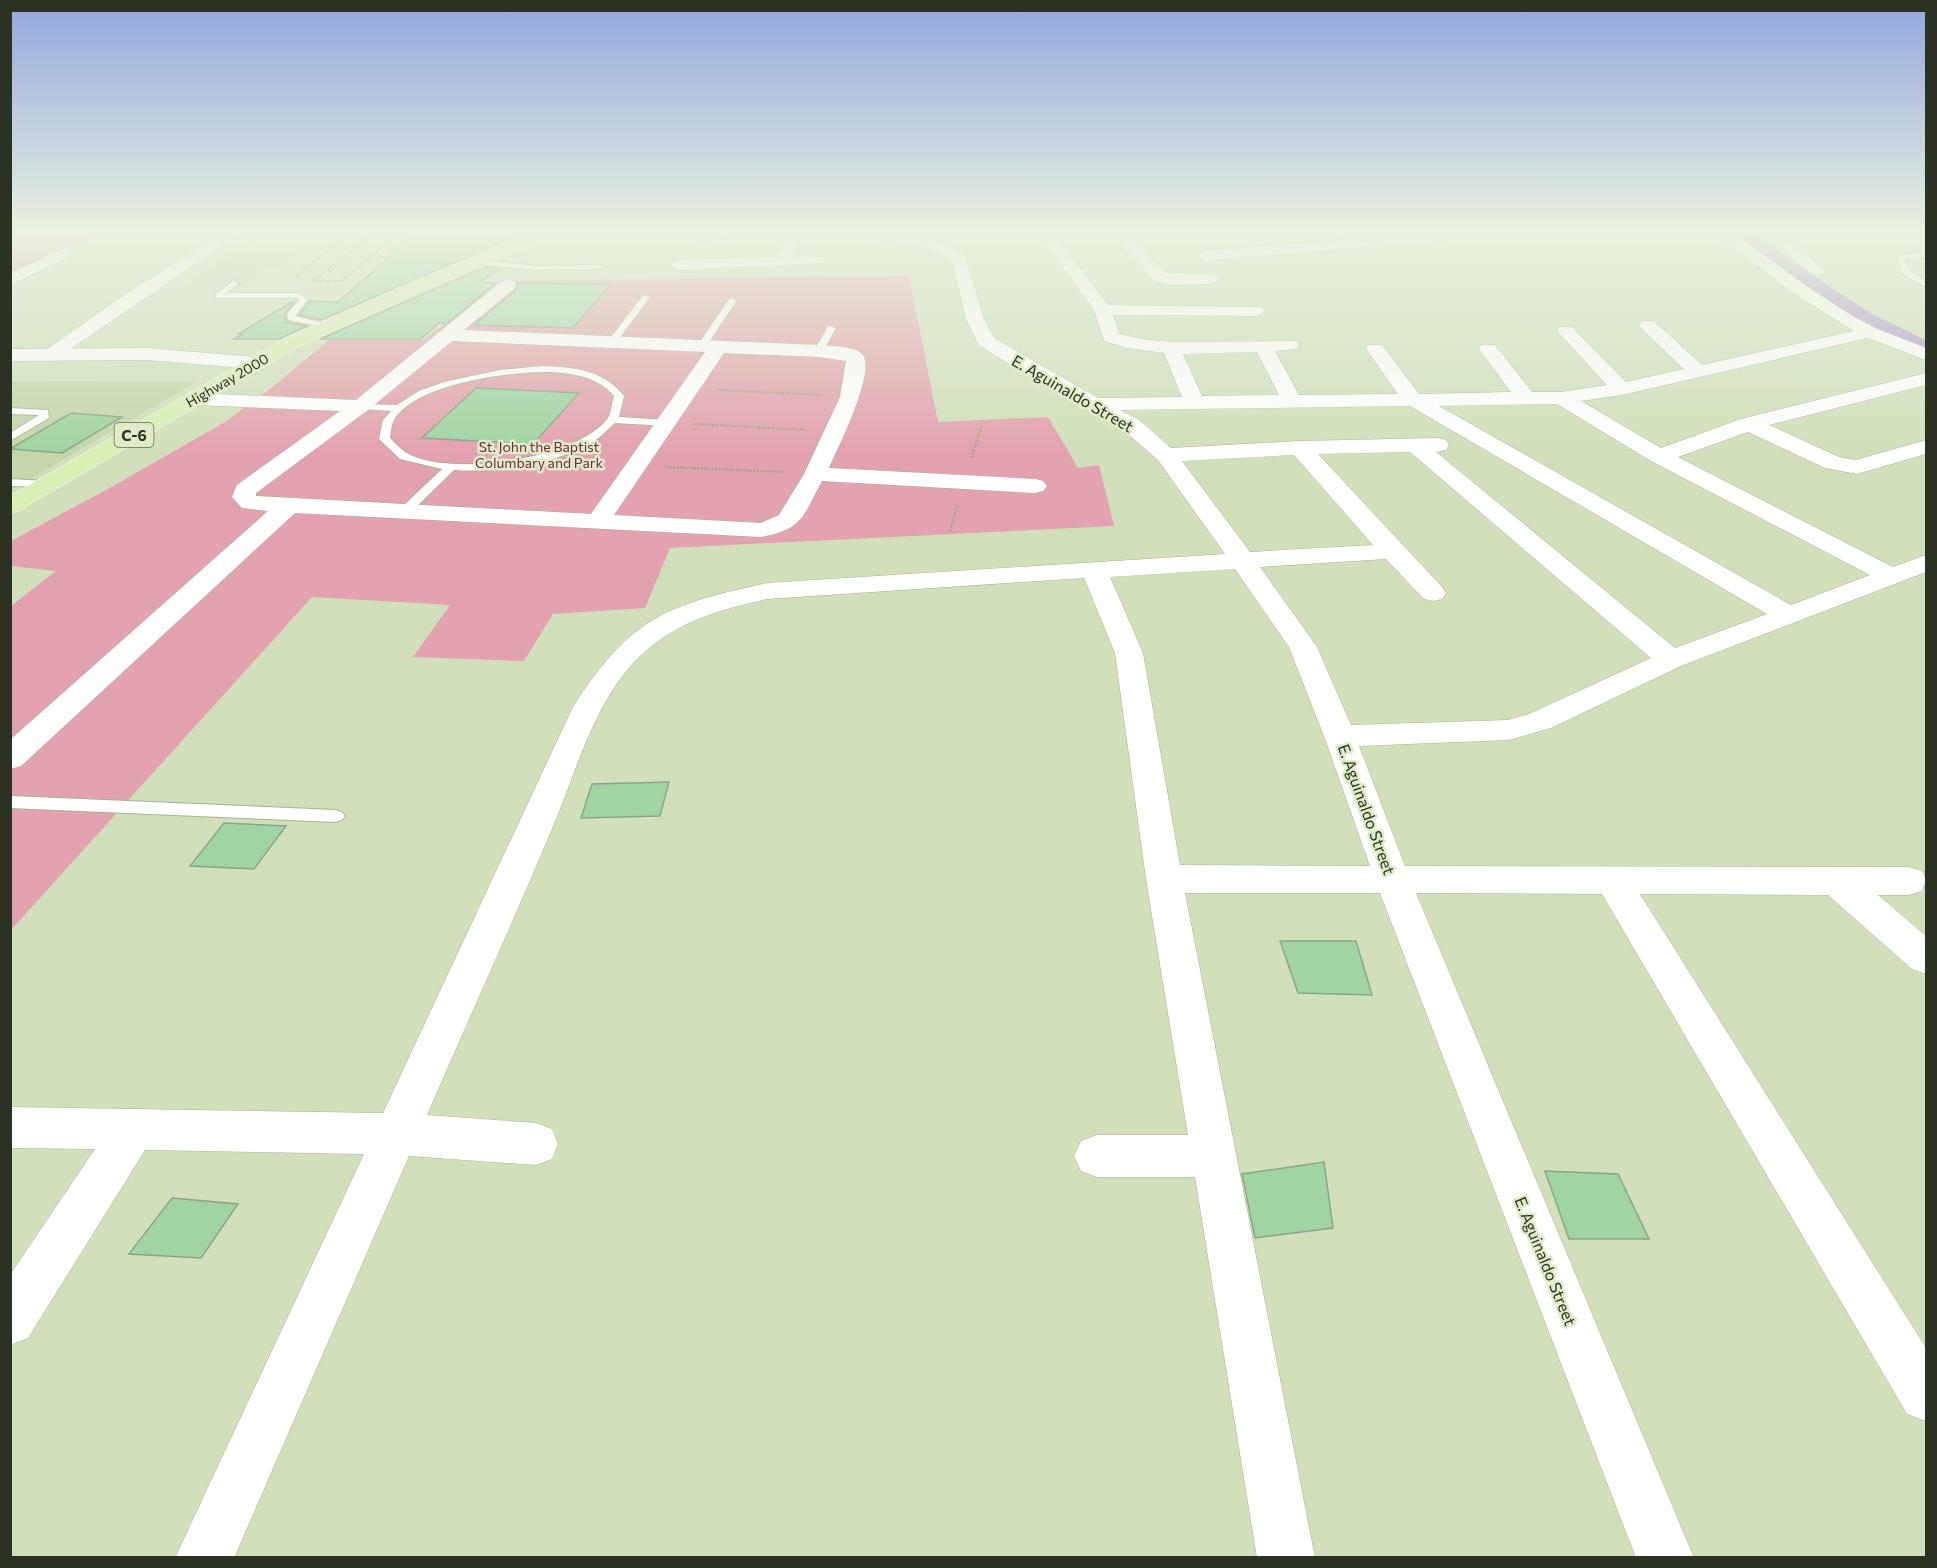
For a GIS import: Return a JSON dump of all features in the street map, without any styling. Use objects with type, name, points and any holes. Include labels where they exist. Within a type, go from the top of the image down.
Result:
[{"type":"main road","name":"Highway 2000","points":[[10,506],[256,363],[328,325],[375,305]]},
{"type":"street","points":[[50,355],[121,305]]},
{"type":"street","points":[[448,335],[847,354],[855,358],[856,362],[850,397],[815,474],[788,520],[777,527],[761,530],[250,503],[244,497],[245,490],[361,406],[484,305]]},
{"type":"street","name":"E. Aguinaldo Street","points":[[971,305],[975,319],[986,341],[1017,361],[1130,424],[1166,455],[1303,647],[1340,736],[1392,878],[1665,1557]]},
{"type":"street","points":[[1099,305],[1111,337],[1123,344],[1171,347],[1290,345]]},
{"type":"street","points":[[1226,305],[1229,311]]},
{"type":"street","points":[[1820,305],[1870,333],[1926,354]]},
{"type":"street","points":[[1103,310],[1255,311]]},
{"type":"street","points":[[1648,325],[1698,372]]},
{"type":"street","points":[[1566,330],[1622,389]]},
{"type":"street","points":[[1094,404],[1561,398],[1622,389],[1831,342],[1862,345]]},
{"type":"street","points":[[598,521],[667,423],[710,346]]},
{"type":"street","points":[[1263,346],[1292,401]]},
{"type":"street","points":[[1171,347],[1195,403]]},
{"type":"street","points":[[1375,349],[1412,399],[1791,616]]},
{"type":"street","points":[[1488,349],[1526,398]]},
{"type":"street","points":[[10,356],[147,354],[256,363]]},
{"type":"street","points":[[1894,366],[1926,379]]},
{"type":"street","points":[[1659,456],[1749,424],[1926,379]]},
{"type":"street","points":[[1561,398],[1659,456],[1893,577]]},
{"type":"street","points":[[195,399],[361,406]]},
{"type":"street","points":[[1749,424],[1833,463],[1845,466],[1857,466],[1926,447]]},
{"type":"street","points":[[1166,455],[1300,448],[1491,444]]},
{"type":"street","points":[[1416,446],[1671,660]]},
{"type":"street","points":[[1300,448],[1390,551],[1433,593]]},
{"type":"street","points":[[815,474],[1035,486]]},
{"type":"street","points":[[10,758],[289,505]]},
{"type":"street","points":[[204,1557],[537,823],[573,736],[594,696],[614,666],[639,640],[675,617],[718,602],[766,591],[1390,551]]},
{"type":"street","points":[[1340,736],[1509,730],[1540,722],[1671,660],[1926,563]]},
{"type":"street","points":[[1094,570],[1129,653],[1164,879],[1212,1156],[1286,1557]]},
{"type":"street","points":[[1164,879],[1909,881]]},
{"type":"street","points":[[1612,880],[1926,1395]]},
{"type":"street","points":[[1837,881],[1926,958]]},
{"type":"street","points":[[10,1127],[397,1134],[536,1144]]},
{"type":"street","points":[[10,1320],[134,1128]]},
{"type":"street","points":[[1097,1156],[1212,1156]]},
{"type":"lane","points":[[299,305],[291,314],[291,318],[328,325]]},
{"type":"lane","points":[[612,342],[640,305]]},
{"type":"lane","points":[[710,346],[730,305]]},
{"type":"lane","points":[[819,351],[831,328]]},
{"type":"lane","points":[[542,369],[580,373],[608,384],[619,396],[619,411],[614,420],[589,439],[549,456],[489,467],[450,468],[418,463],[405,458],[388,446],[384,439],[386,424],[399,408],[423,393],[462,379],[506,371],[542,369]]},
{"type":"lane","points":[[361,406],[399,408]]},
{"type":"lane","points":[[10,411],[44,412],[44,418],[10,438]]},
{"type":"lane","points":[[614,420],[667,423]]},
{"type":"lane","points":[[405,511],[450,468]]},
{"type":"lane","points":[[10,482],[47,484]]},
{"type":"lane","points":[[10,802],[336,816]]},
{"type":"path","points":[[688,389],[850,397]]},
{"type":"path","points":[[667,423],[835,432]]},
{"type":"path","points":[[637,466],[815,474]]},
{"type":"shaded area","points":[[1835,305],[1858,305],[1926,340],[1926,350],[1884,336]]},
{"type":"shaded area","points":[[10,381],[21,381],[196,382],[11,490]]},
{"type":"green space","name":"St. John the Baptist Columbary and Park","points":[[468,305],[915,305],[938,422],[1048,417],[1078,468],[1099,465],[1114,526],[670,548],[645,608],[553,614],[524,661],[413,657],[450,605],[312,597],[11,930],[11,606],[56,571],[11,566],[11,541],[225,422],[269,390],[329,340],[424,340]]},
{"type":"building","points":[[287,305],[292,305],[285,313],[286,322],[307,326],[279,339],[234,339],[243,334],[238,334]]},
{"type":"building","points":[[307,305],[355,305],[321,320],[299,315]]},
{"type":"building","points":[[398,305],[469,305],[446,324],[439,323],[421,339],[320,339]]},
{"type":"building","points":[[498,305],[593,305],[573,328],[474,325]]},
{"type":"building","points":[[476,388],[579,393],[533,444],[422,438]]},
{"type":"building","points":[[71,413],[122,417],[62,453],[10,449]]},
{"type":"building","points":[[669,782],[660,816],[581,818],[592,784]]},
{"type":"building","points":[[224,823],[286,826],[254,869],[190,866]]},
{"type":"building","points":[[1280,941],[1356,941],[1372,995],[1298,993]]},
{"type":"building","points":[[1324,1162],[1333,1228],[1255,1238],[1242,1174]]},
{"type":"building","points":[[1545,1171],[1618,1174],[1649,1239],[1569,1239]]},
{"type":"building","points":[[172,1198],[238,1204],[201,1258],[129,1254]]}]
